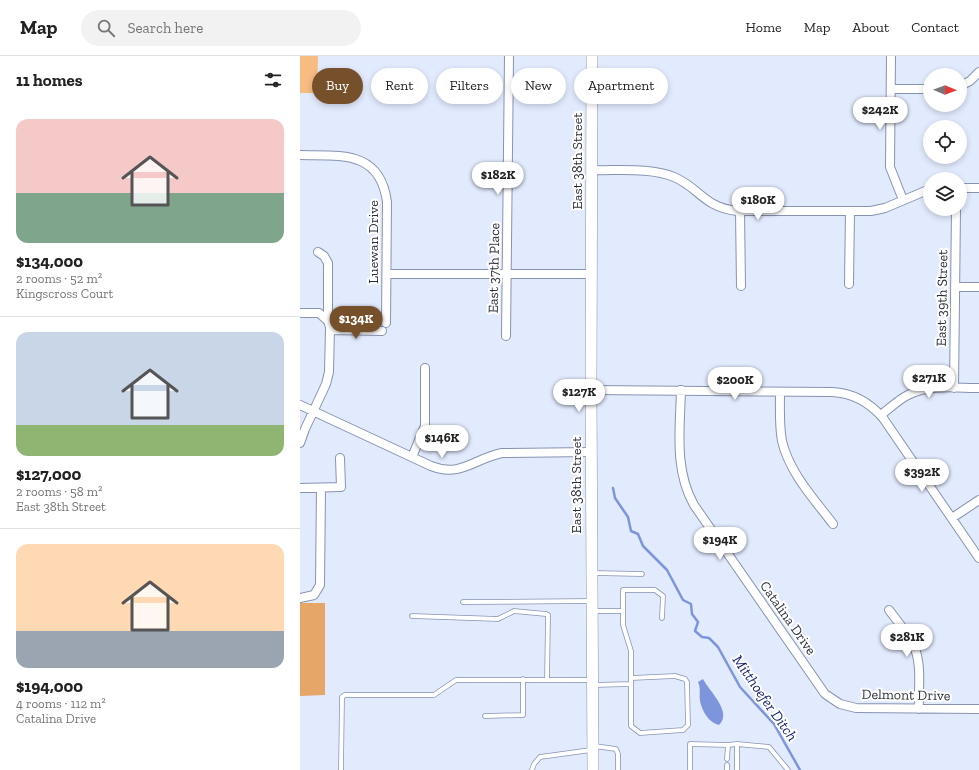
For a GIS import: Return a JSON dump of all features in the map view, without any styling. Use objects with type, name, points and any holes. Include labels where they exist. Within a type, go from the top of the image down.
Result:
[{"type":"main road","name":"East 38th Street","points":[[592,56],[592,274],[590,390],[593,770]]},
{"type":"street","name":"East 37th Place","points":[[506,336],[508,275],[509,56]]},
{"type":"street","points":[[891,56],[890,167],[903,200]]},
{"type":"street","points":[[967,82],[979,72]]},
{"type":"street","points":[[891,89],[923,89]]},
{"type":"street","name":"Luewan Drive","points":[[300,155],[352,157],[366,163],[380,176],[385,187],[387,202],[386,323]]},
{"type":"street","points":[[592,170],[654,172],[669,175],[684,182],[705,200],[725,210],[850,211],[880,209],[923,193]]},
{"type":"street","points":[[967,188],[979,188]]},
{"type":"street","points":[[740,211],[741,286]]},
{"type":"street","points":[[849,284],[850,211]]},
{"type":"street","name":"East 39th Street","points":[[954,388],[956,216]]},
{"type":"street","points":[[300,443],[326,384],[329,372],[330,330],[328,320],[328,263],[324,256],[318,252]]},
{"type":"street","points":[[386,274],[592,274]]},
{"type":"street","points":[[955,287],[979,287]]},
{"type":"street","points":[[300,313],[319,313],[328,320]]},
{"type":"street","points":[[330,330],[382,330]]},
{"type":"street","points":[[412,457],[425,426],[424,368]]},
{"type":"street","points":[[881,416],[913,393],[935,388],[979,388]]},
{"type":"street","points":[[590,390],[843,393],[864,401],[881,416],[979,558]]},
{"type":"street","name":"Catalina Drive","points":[[681,390],[680,467],[687,492],[694,505],[821,689],[834,701]]},
{"type":"street","points":[[780,392],[780,426],[787,455],[795,472],[833,524]]},
{"type":"street","points":[[300,405],[435,467],[450,470],[465,468],[486,458],[502,453],[591,452]]},
{"type":"street","points":[[300,488],[341,487],[340,458]]},
{"type":"street","points":[[300,598],[314,595],[320,585],[321,488]]},
{"type":"street","points":[[952,518],[979,500]]},
{"type":"street","points":[[889,610],[910,638],[915,649],[919,668],[918,708]]},
{"type":"street","name":"Delmont Drive","points":[[834,701],[856,708],[979,709]]},
{"type":"lane","points":[[592,573],[642,574]]},
{"type":"lane","points":[[631,678],[675,676],[685,679],[687,682],[688,725],[686,728],[684,730],[640,733],[631,726],[631,678],[631,651],[623,626],[623,590],[655,590],[663,596],[662,618]]},
{"type":"lane","points":[[463,602],[592,606],[623,611]]},
{"type":"lane","points":[[412,616],[498,619],[514,611],[541,612],[548,615],[547,680]]},
{"type":"lane","points":[[341,770],[343,696],[434,695],[456,680],[523,679],[631,684]]},
{"type":"lane","points":[[485,716],[523,715],[523,679]]},
{"type":"lane","points":[[690,770],[690,744],[736,744],[769,747],[788,770]]},
{"type":"lane","points":[[736,744],[737,770]]},
{"type":"lane","points":[[727,759],[728,745]]},
{"type":"lane","points":[[532,770],[540,757],[593,748],[616,749],[618,754],[618,770]]},
{"type":"shaded area","points":[[300,56],[318,56],[318,68],[312,68],[312,93],[300,93]]},
{"type":"shaded area","points":[[300,603],[325,603],[325,695],[300,696]]},
{"type":"water","points":[[703,679],[722,708],[723,720],[719,725],[715,724],[709,719],[701,705],[698,682]]},
{"type":"waterway","name":"Mitthoefer Ditch","points":[[613,488],[615,498],[628,517],[631,531],[638,534],[643,546],[667,570],[683,600],[691,604],[692,614],[698,622],[695,631],[702,637],[709,638],[718,647],[740,687],[774,724],[800,770]]}]
